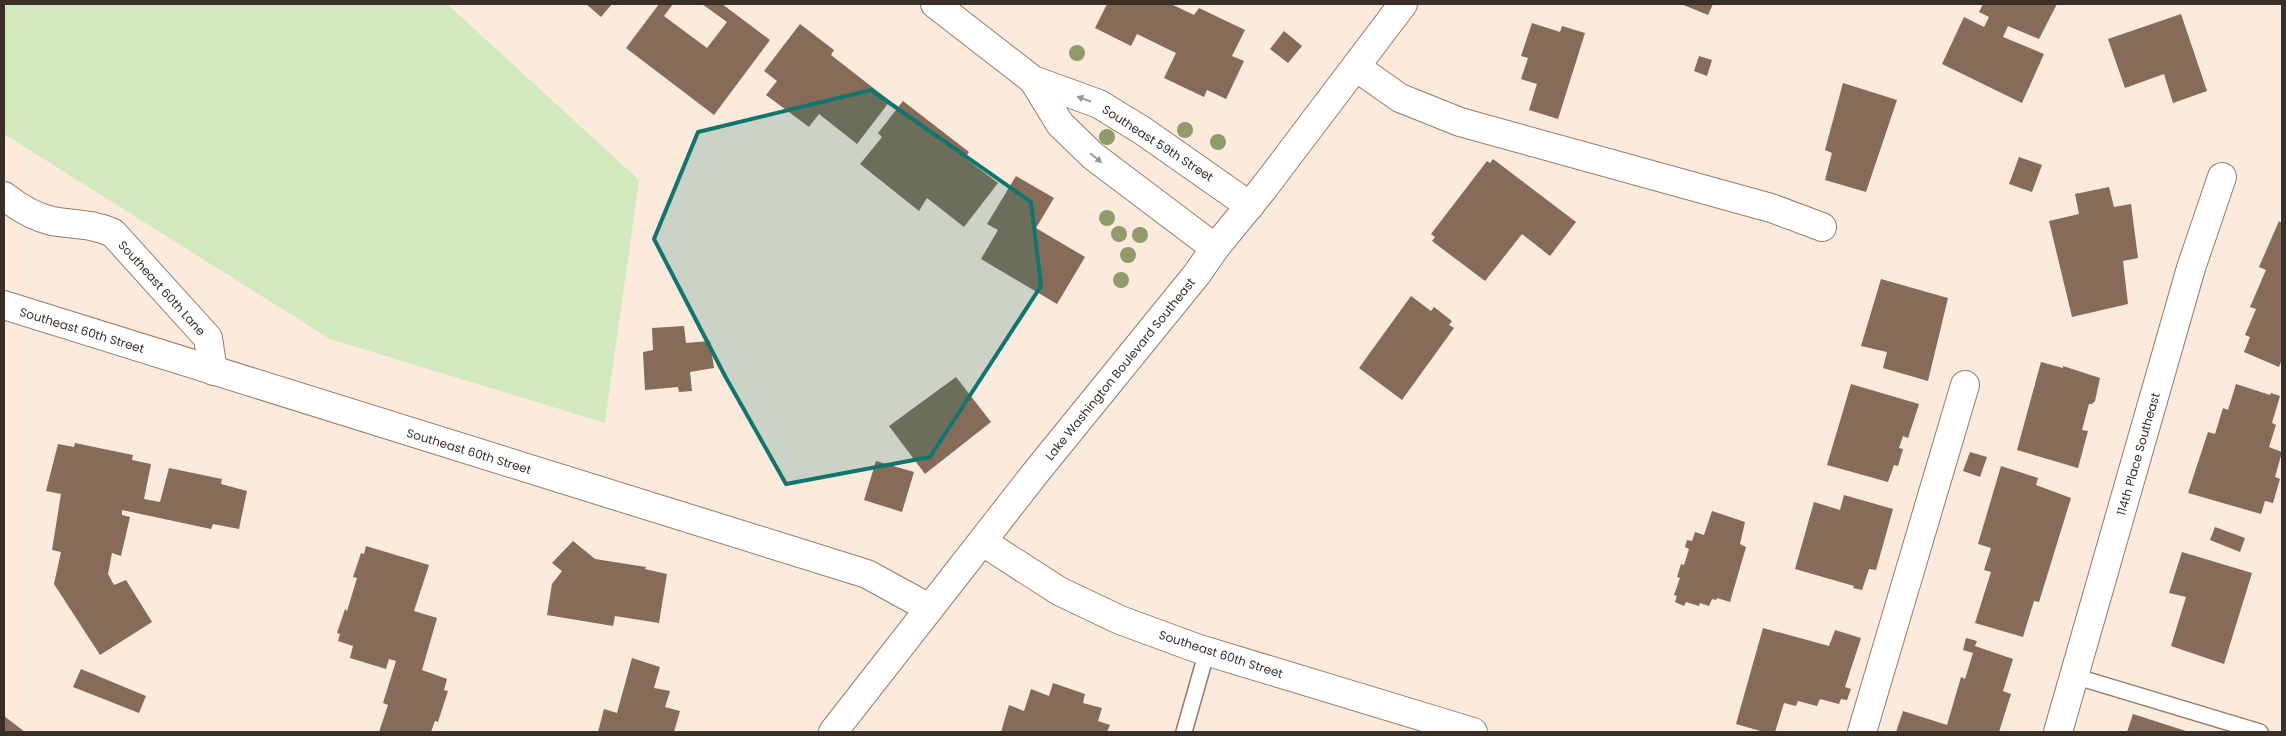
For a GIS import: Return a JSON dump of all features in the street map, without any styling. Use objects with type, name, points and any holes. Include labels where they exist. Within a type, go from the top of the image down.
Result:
[{"type":"street","name":"Southeast 59th Street","points":[[935,4],[1033,80],[1099,104],[1143,131],[1250,206]]},
{"type":"street","name":"Lake Washington Boulevard Southeast","points":[[833,732],[1037,471],[1197,274],[1403,4]]},
{"type":"street","points":[[1356,67],[1400,98],[1460,122],[1771,208],[1822,226]]},
{"type":"street","name":"Southeast 59th Street","points":[[1033,80],[1060,124],[1093,156],[1215,248]]},
{"type":"street","name":"114th Place Southeast","points":[[2058,732],[2191,268],[2222,178]]},
{"type":"street","name":"Southeast 60th Lane","points":[[4,196],[18,207],[35,216],[53,221],[98,226],[113,233],[208,338],[213,371]]},
{"type":"street","name":"Southeast 60th Street","points":[[4,305],[867,574],[929,608]]},
{"type":"street","points":[[1862,732],[1965,385]]},
{"type":"street","name":"Southeast 60th Street","points":[[983,542],[1059,591],[1120,620],[1207,651],[1473,732]]},
{"type":"lane","points":[[1184,732],[1207,651]]},
{"type":"lane","points":[[2074,676],[2260,732]]},
{"type":"highlighted area","points":[[871,90],[1031,202],[1041,286],[930,457],[786,484],[725,376],[654,239],[698,132]]},
{"type":"green space","points":[[4,4],[447,4],[639,180],[605,423],[330,339],[4,134]]},
{"type":"building","points":[[586,4],[612,4],[601,17]]},
{"type":"building","points":[[659,4],[673,4],[664,16],[707,48],[727,22],[702,4],[722,4],[770,40],[714,115],[626,48]]},
{"type":"building","points":[[1107,4],[1171,4],[1194,15],[1199,8],[1245,30],[1232,56],[1244,61],[1226,99],[1207,90],[1204,97],[1164,78],[1176,53],[1137,34],[1131,46],[1095,28]]},
{"type":"building","points":[[1681,4],[1713,4],[1708,15]]},
{"type":"building","points":[[1983,4],[2057,4],[2039,39],[2008,26],[2003,37],[2044,54],[2022,103],[1942,64],[1964,17],[1984,27],[1989,17],[1979,12]]},
{"type":"building","points":[[2181,14],[2207,91],[2173,103],[2164,74],[2125,88],[2108,39]]},
{"type":"building","points":[[1532,23],[1560,32],[1562,26],[1585,33],[1558,119],[1529,110],[1537,84],[1521,79],[1528,58],[1521,56]]},
{"type":"building","points":[[800,24],[834,50],[831,55],[890,101],[857,144],[819,114],[809,127],[766,95],[777,81],[764,71]]},
{"type":"building","points":[[1284,31],[1302,46],[1288,63],[1270,49]]},
{"type":"building","points":[[1699,56],[1712,60],[1707,76],[1694,71]]},
{"type":"building","points":[[1843,83],[1897,100],[1866,192],[1825,180],[1832,153],[1825,150]]},
{"type":"building","points":[[903,101],[969,152],[965,158],[998,183],[964,227],[927,198],[919,211],[860,164],[882,137],[878,133]]},
{"type":"building","points":[[2019,157],[2042,165],[2032,192],[2009,184]]},
{"type":"building","points":[[1493,159],[1576,222],[1550,256],[1522,234],[1485,281],[1432,241],[1435,237],[1431,234],[1487,161],[1490,163]]},
{"type":"building","points":[[1016,176],[1054,198],[1036,228],[1085,257],[1057,304],[981,259],[998,230],[987,224]]},
{"type":"building","points":[[2109,187],[2114,207],[2131,204],[2138,258],[2123,261],[2128,304],[2072,317],[2049,221],[2079,214],[2075,194]]},
{"type":"building","points":[[2279,221],[2282,223],[2282,359],[2279,367],[2244,352],[2250,337],[2245,335],[2256,309],[2250,307],[2266,270],[2259,267]]},
{"type":"building","points":[[1881,279],[1948,298],[1928,381],[1883,368],[1887,352],[1861,346]]},
{"type":"building","points":[[1411,296],[1431,311],[1434,307],[1452,321],[1449,325],[1454,328],[1402,400],[1359,368]]},
{"type":"building","points":[[684,326],[686,343],[710,341],[714,368],[690,372],[692,391],[679,392],[678,387],[645,390],[643,352],[653,350],[652,328]]},
{"type":"building","points":[[2041,362],[2063,368],[2063,366],[2100,378],[2095,401],[2089,404],[2082,430],[2088,431],[2078,468],[2017,450]]},
{"type":"building","points":[[956,377],[991,422],[925,474],[889,426]]},
{"type":"building","points":[[1851,384],[1919,404],[1908,438],[1903,436],[1899,448],[1903,449],[1898,466],[1894,465],[1888,482],[1827,465]]},
{"type":"building","points":[[2236,384],[2270,395],[2271,393],[2280,396],[2272,423],[2276,425],[2269,447],[2282,452],[2275,477],[2280,479],[2273,503],[2265,501],[2261,514],[2188,493],[2208,432],[2215,434],[2223,408],[2228,410]]},
{"type":"building","points":[[75,443],[133,455],[132,460],[151,464],[144,499],[160,502],[169,468],[222,479],[221,484],[247,491],[239,529],[213,524],[211,529],[122,510],[122,515],[130,517],[121,556],[112,553],[108,574],[114,585],[126,580],[152,622],[100,655],[54,584],[61,552],[52,550],[61,494],[46,491],[58,444],[74,447]]},
{"type":"building","points":[[1970,452],[1987,457],[1980,477],[1963,471]]},
{"type":"building","points":[[876,461],[914,472],[902,512],[864,500]]},
{"type":"building","points":[[2001,466],[2038,478],[2036,485],[2071,498],[2039,602],[2034,601],[2023,637],[1975,623],[1991,572],[1984,570],[1991,548],[1978,544]]},
{"type":"building","points":[[1844,495],[1893,509],[1876,570],[1869,569],[1862,590],[1795,569],[1814,502],[1840,510]]},
{"type":"building","points":[[1712,511],[1745,522],[1740,544],[1746,547],[1730,602],[1717,598],[1716,600],[1712,599],[1709,606],[1700,603],[1699,606],[1686,602],[1684,606],[1675,602],[1677,596],[1674,595],[1680,578],[1677,577],[1681,564],[1684,565],[1689,549],[1685,547],[1687,540],[1692,541],[1695,532],[1704,535]]},
{"type":"building","points":[[2215,527],[2245,538],[2240,552],[2210,540]]},
{"type":"building","points":[[573,541],[595,559],[646,567],[645,569],[667,574],[659,623],[615,616],[613,626],[547,615],[552,584],[562,571],[552,563]]},
{"type":"building","points":[[366,546],[429,565],[414,611],[437,618],[422,670],[447,679],[444,690],[448,691],[438,722],[435,721],[431,732],[379,732],[388,705],[383,703],[396,661],[389,659],[386,669],[350,658],[353,646],[338,641],[340,634],[337,633],[345,609],[347,611],[357,578],[353,577],[361,553],[364,554]]},
{"type":"building","points":[[2182,552],[2252,573],[2224,664],[2171,646],[2186,597],[2169,593]]},
{"type":"building","points":[[1763,628],[1829,646],[1835,630],[1861,638],[1845,687],[1851,689],[1847,700],[1841,699],[1839,704],[1820,699],[1817,706],[1798,701],[1796,706],[1784,703],[1775,732],[1764,732],[1736,724]]},
{"type":"building","points":[[1966,638],[1977,641],[1975,646],[2013,659],[2003,691],[2011,694],[1999,732],[1896,732],[1903,711],[1947,725],[1961,677],[1965,679],[1973,653],[1963,650]]},
{"type":"building","points":[[632,658],[660,667],[654,688],[670,691],[665,707],[680,711],[674,732],[598,732],[604,709],[617,713]]},
{"type":"building","points":[[81,669],[146,696],[139,713],[73,687]]},
{"type":"building","points":[[1053,683],[1085,694],[1083,703],[1102,708],[1098,721],[1110,725],[1107,732],[1001,732],[1009,705],[1024,711],[1031,689],[1049,696]]},
{"type":"building","points":[[2133,714],[2189,732],[2127,732]]},
{"type":"building","points":[[4,716],[25,732],[4,732]]}]
